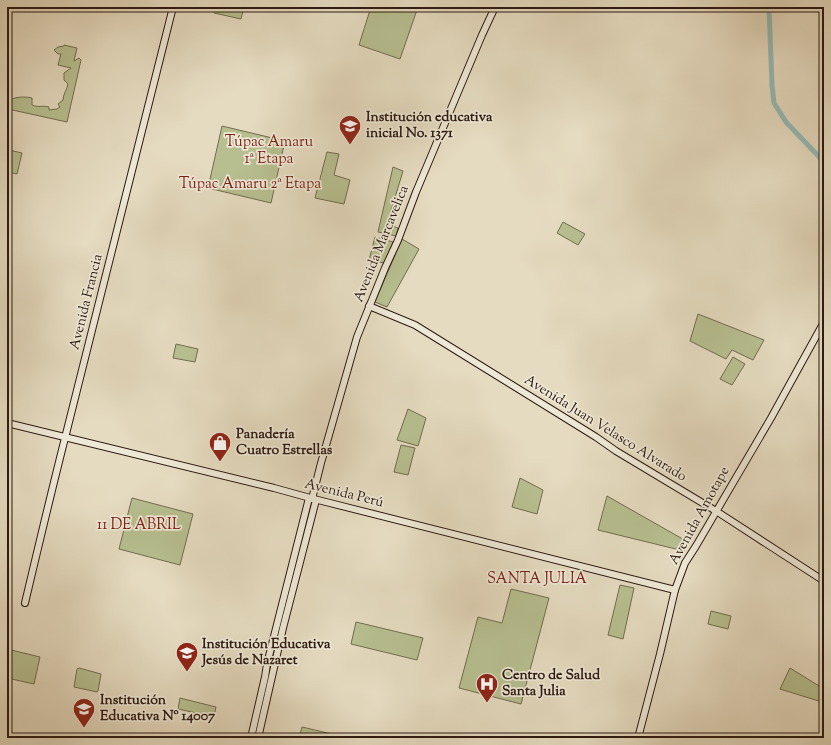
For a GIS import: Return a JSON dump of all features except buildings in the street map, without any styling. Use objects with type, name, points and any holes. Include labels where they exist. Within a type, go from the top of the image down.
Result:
[{"type":"street","name":"Avenida Francia","points":[[25,603],[173,7]]},
{"type":"street","name":"Avenida Marcavelica","points":[[251,738],[267,664],[321,463],[358,337],[369,306],[398,240],[418,186],[495,7]]},
{"type":"street","name":"Avenida Juan Velasco Alvarado","points":[[369,306],[415,325],[716,511],[824,581]]},
{"type":"street","name":"Avenida Amotape","points":[[638,738],[676,590],[685,563],[771,418],[824,322]]},
{"type":"street","name":"Avenida Perú","points":[[7,423],[274,488],[312,499],[676,590]]},
{"type":"street","name":"Avenida Marcavelica","points":[[258,738],[312,499]]},
{"type":"street","points":[[267,664],[274,666]]},
{"type":"street","points":[[265,677],[272,678]]},
{"type":"green space","points":[[215,7],[244,7],[241,19],[214,13]]},
{"type":"green space","points":[[371,7],[418,7],[400,59],[359,45]]},
{"type":"green space","points":[[64,45],[77,48],[74,61],[79,58],[81,60],[67,122],[8,109],[7,101],[22,97],[32,98],[32,105],[49,107],[49,110],[60,107],[58,104],[63,100],[68,84],[64,80],[64,73],[71,68],[58,65],[61,54],[58,54],[54,50]]},
{"type":"green space","points":[[222,126],[285,141],[271,203],[208,188]]},
{"type":"green space","points":[[9,150],[22,153],[17,174],[7,172],[7,156]]},
{"type":"green space","points":[[327,152],[339,154],[334,175],[350,180],[344,204],[315,198]]},
{"type":"green space","points":[[393,167],[403,171],[387,224],[398,228],[396,236],[378,232]]},
{"type":"green space","points":[[563,222],[585,234],[578,245],[557,233]]},
{"type":"green space","points":[[375,237],[393,242],[384,263],[369,260]]},
{"type":"green space","points":[[402,239],[419,249],[387,307],[375,302]]},
{"type":"green space","points":[[698,314],[764,340],[753,360],[732,350],[726,359],[690,341]]},
{"type":"green space","points":[[176,344],[198,349],[195,362],[173,358]]},
{"type":"green space","points":[[733,357],[745,364],[732,385],[720,379]]},
{"type":"green space","points":[[408,409],[426,418],[418,446],[397,440]]},
{"type":"green space","points":[[401,445],[415,448],[408,475],[394,472]]},
{"type":"green space","points":[[520,478],[543,490],[537,514],[512,507]]},
{"type":"green space","points":[[607,496],[688,542],[684,551],[598,530]]},
{"type":"green space","points":[[132,498],[193,514],[180,565],[119,549]]},
{"type":"green space","points":[[620,585],[634,588],[623,639],[608,635]]},
{"type":"green space","points":[[511,589],[549,598],[521,704],[459,688],[478,617],[502,623]]},
{"type":"green space","points":[[711,611],[731,616],[728,629],[708,624]]},
{"type":"green space","points":[[356,622],[423,638],[417,660],[351,644]]},
{"type":"green space","points":[[7,649],[40,657],[34,684],[7,678]]},
{"type":"green space","points":[[79,668],[101,674],[97,692],[74,687],[77,669]]},
{"type":"green space","points":[[790,668],[824,689],[822,702],[780,689]]},
{"type":"green space","points":[[180,698],[216,707],[214,717],[178,709]]},
{"type":"green space","points":[[302,727],[349,738],[299,738]]},
{"type":"waterway","points":[[769,7],[774,103],[786,122],[824,162]]},
{"type":"place","name":"Institución educativa inicial No. 1371","points":[[350,146]]},
{"type":"place","name":"Panadería Cuatro Estrellas","points":[[220,462]]},
{"type":"place","name":"Institución Educativa Jesús de Nazaret","points":[[187,672]]},
{"type":"place","name":"Centro de Salud Santa Julia","points":[[487,704]]},
{"type":"place","name":"Institución Educativa Nº 14007","points":[[84,728]]},
{"type":"district","name":"Túpac Amaru 1ª Etapa","points":[[269,150]]},
{"type":"district","name":"Túpac Amaru 2ª Etapa","points":[[250,184]]},
{"type":"district","name":"11 DE ABRIL","points":[[139,525]]},
{"type":"district","name":"SANTA JULIA","points":[[537,579]]}]
